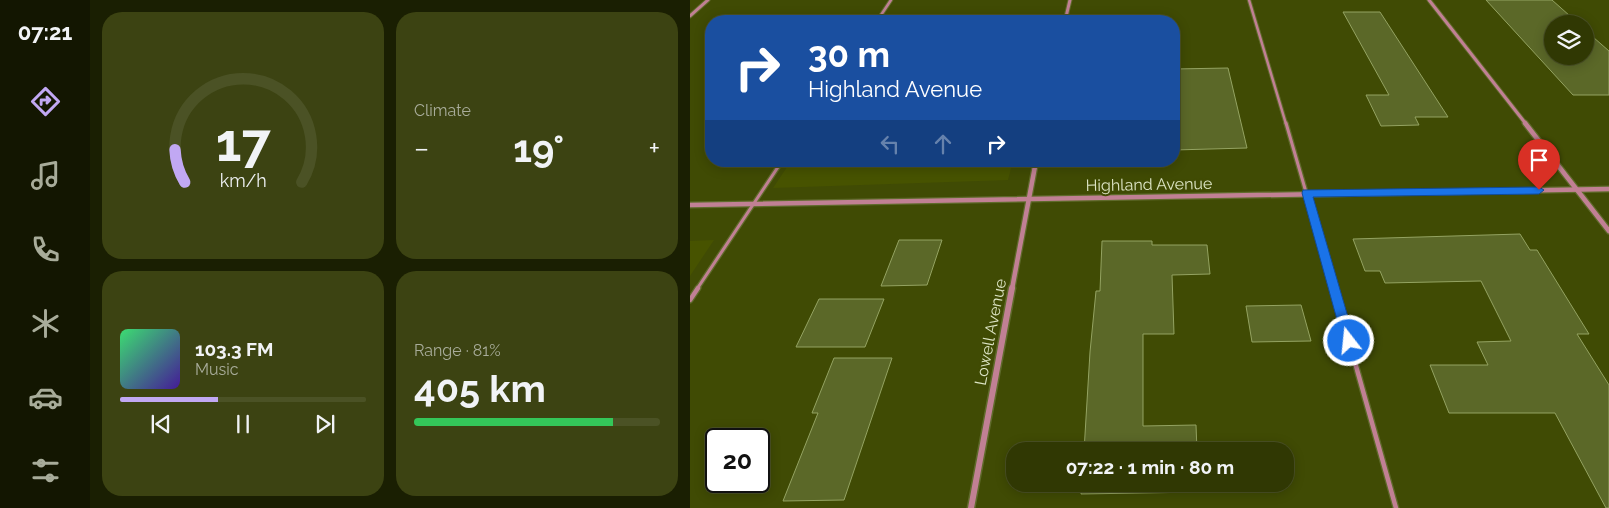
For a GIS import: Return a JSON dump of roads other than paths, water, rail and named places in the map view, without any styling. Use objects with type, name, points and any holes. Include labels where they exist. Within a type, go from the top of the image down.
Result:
[{"type":"street","points":[[690,16],[708,0]]},
{"type":"street","points":[[1066,15],[1070,0]]},
{"type":"street","points":[[1429,0],[1609,231]]},
{"type":"street","name":"Lowell Avenue","points":[[971,508],[1035,167]]},
{"type":"street","name":"Highland Avenue","points":[[690,205],[1609,189]]},
{"type":"lane","points":[[881,15],[891,0]]},
{"type":"lane","points":[[1249,0],[1307,193],[1396,508]]},
{"type":"lane","points":[[690,300],[778,167]]}]
